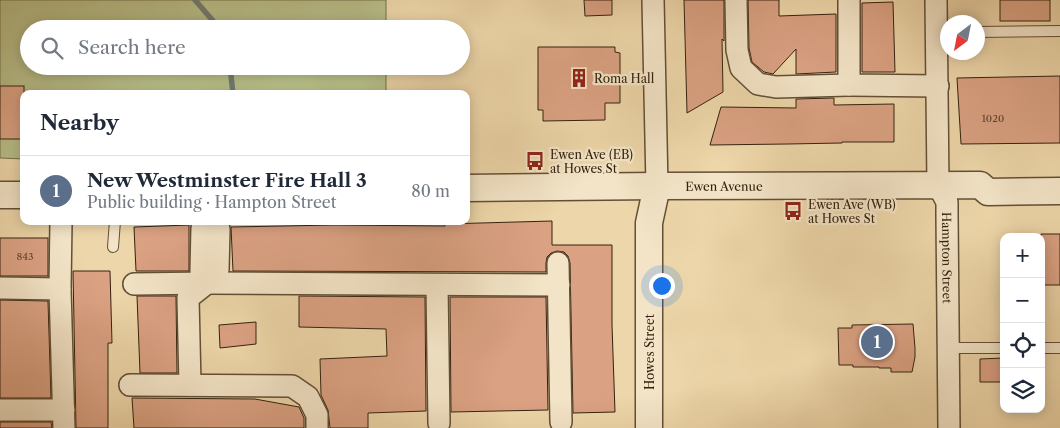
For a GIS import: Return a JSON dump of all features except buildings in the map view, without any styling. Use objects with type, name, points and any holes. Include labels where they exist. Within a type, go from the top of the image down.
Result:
[{"type":"street","name":"Howes Street","points":[[653,0],[657,186],[664,229],[668,428]]},
{"type":"street","points":[[736,0],[737,50],[741,68],[758,84],[776,87],[849,85],[938,86]]},
{"type":"street","points":[[849,0],[849,85]]},
{"type":"street","name":"Hampton Street","points":[[936,0],[940,22]]},
{"type":"street","name":"Hampton Street","points":[[940,60],[938,86],[938,185],[947,202],[949,428]]},
{"type":"street","name":"Ewen Avenue","points":[[980,185],[987,176],[1060,175]]},
{"type":"street","name":"Ewen Avenue","points":[[470,188],[980,185],[988,192],[1060,191]]},
{"type":"street","name":"Howes Street","points":[[650,428],[650,223],[657,186]]},
{"type":"street","points":[[0,195],[20,195]]},
{"type":"street","points":[[0,410],[64,419],[60,289],[61,225]]},
{"type":"street","points":[[205,225],[202,228],[201,271],[209,281]]},
{"type":"street","points":[[558,263],[561,422]]},
{"type":"street","points":[[190,385],[188,298],[209,281]]},
{"type":"street","points":[[134,284],[209,281],[559,285]]},
{"type":"street","points":[[437,285],[439,423]]},
{"type":"street","points":[[0,288],[60,289]]},
{"type":"street","points":[[130,384],[292,386],[308,396],[317,415],[317,428]]},
{"type":"lane","points":[[985,32],[1060,31]]},
{"type":"lane","points":[[113,247],[114,225]]},
{"type":"lane","points":[[948,348],[1000,348]]},
{"type":"lane","points":[[1045,348],[1060,348]]},
{"type":"green space","points":[[0,0],[386,0],[386,20],[20,20],[20,75],[386,75],[386,90],[20,90],[20,159],[0,158]]},
{"type":"waterway","points":[[195,0],[212,20]]},
{"type":"waterway","points":[[231,75],[233,90]]},
{"type":"place","name":"Roma Hall","points":[[579,78]]},
{"type":"place","name":"Ewen Ave (EB) at Howes St","points":[[535,161]]},
{"type":"place","name":"Ewen Ave (WB) at Howes St","points":[[793,211]]},
{"type":"place","name":"New Westminster Fire Hall 3","points":[[877,342]]}]
